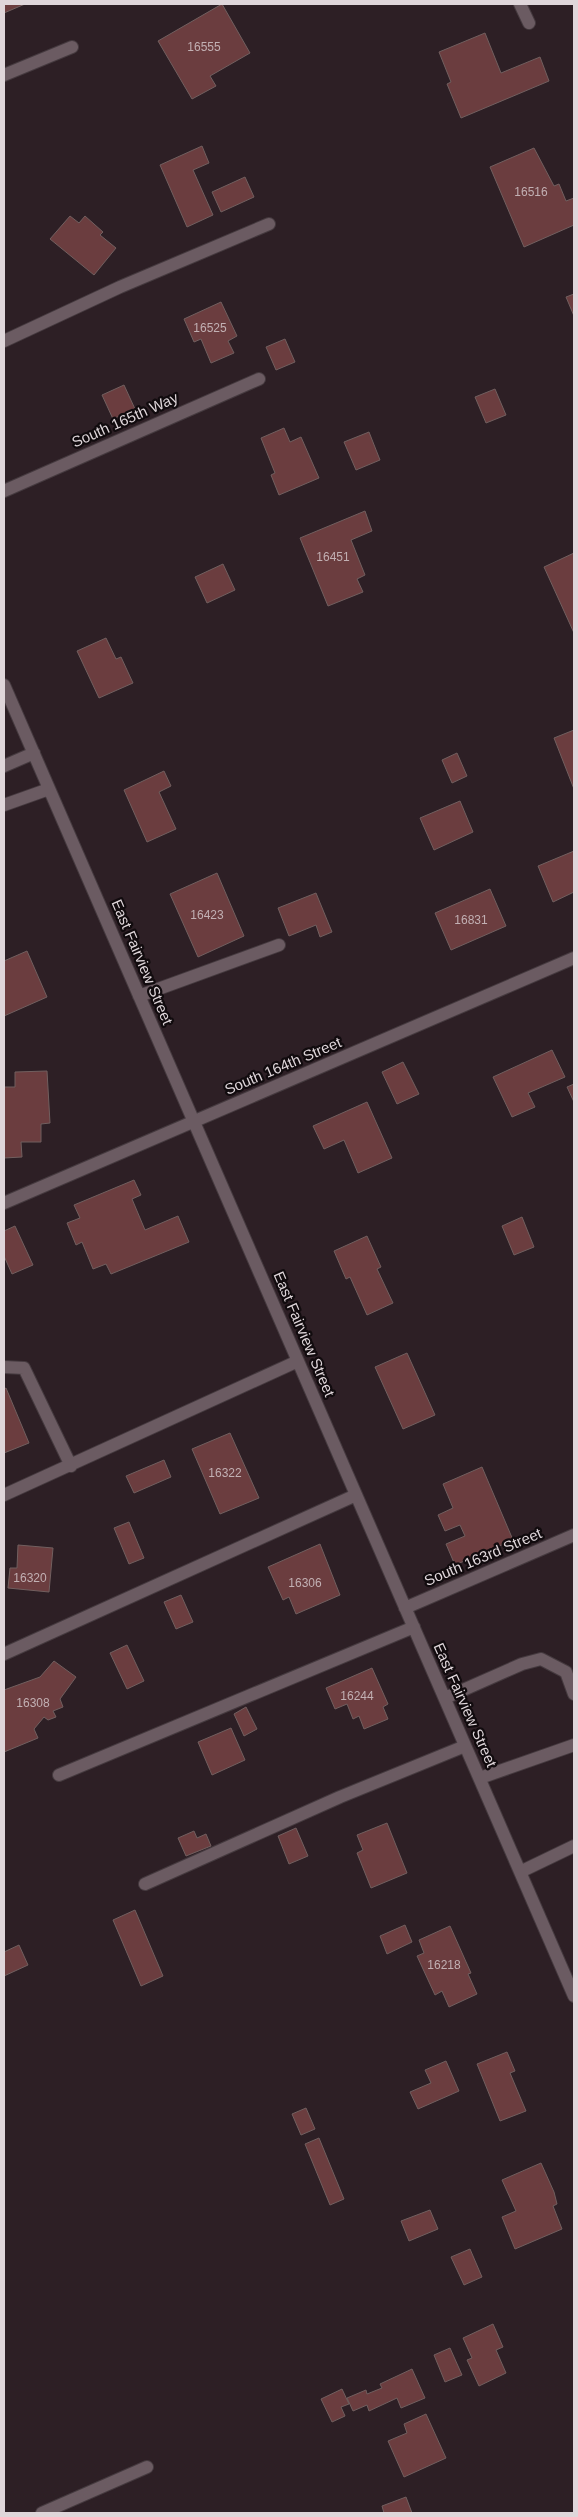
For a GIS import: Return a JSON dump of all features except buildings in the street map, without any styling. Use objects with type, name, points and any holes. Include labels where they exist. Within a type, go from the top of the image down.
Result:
[{"type":"street","points":[[520,4],[529,23]]},
{"type":"street","points":[[4,75],[72,47]]},
{"type":"street","points":[[4,341],[120,287],[269,224]]},
{"type":"street","name":"South 165th Way","points":[[4,491],[259,379]]},
{"type":"street","name":"East Fairview Street","points":[[4,684],[574,1996]]},
{"type":"street","points":[[4,766],[34,753]]},
{"type":"street","points":[[4,805],[49,789]]},
{"type":"street","points":[[139,996],[279,945]]},
{"type":"street","name":"South 164th Street","points":[[4,1203],[574,958]]},
{"type":"street","points":[[4,1495],[72,1466],[298,1361]]},
{"type":"street","points":[[4,1367],[24,1368],[72,1466]]},
{"type":"street","points":[[4,1654],[356,1496]]},
{"type":"street","name":"South 163rd Street","points":[[405,1608],[574,1535]]},
{"type":"street","points":[[59,1775],[414,1627]]},
{"type":"street","points":[[445,1698],[522,1664],[541,1659],[566,1672],[574,1694]]},
{"type":"street","points":[[480,1778],[574,1745]]},
{"type":"street","points":[[145,1884],[340,1797],[465,1746]]},
{"type":"street","points":[[520,1872],[574,1846]]},
{"type":"street","points":[[42,2513],[147,2467]]}]
